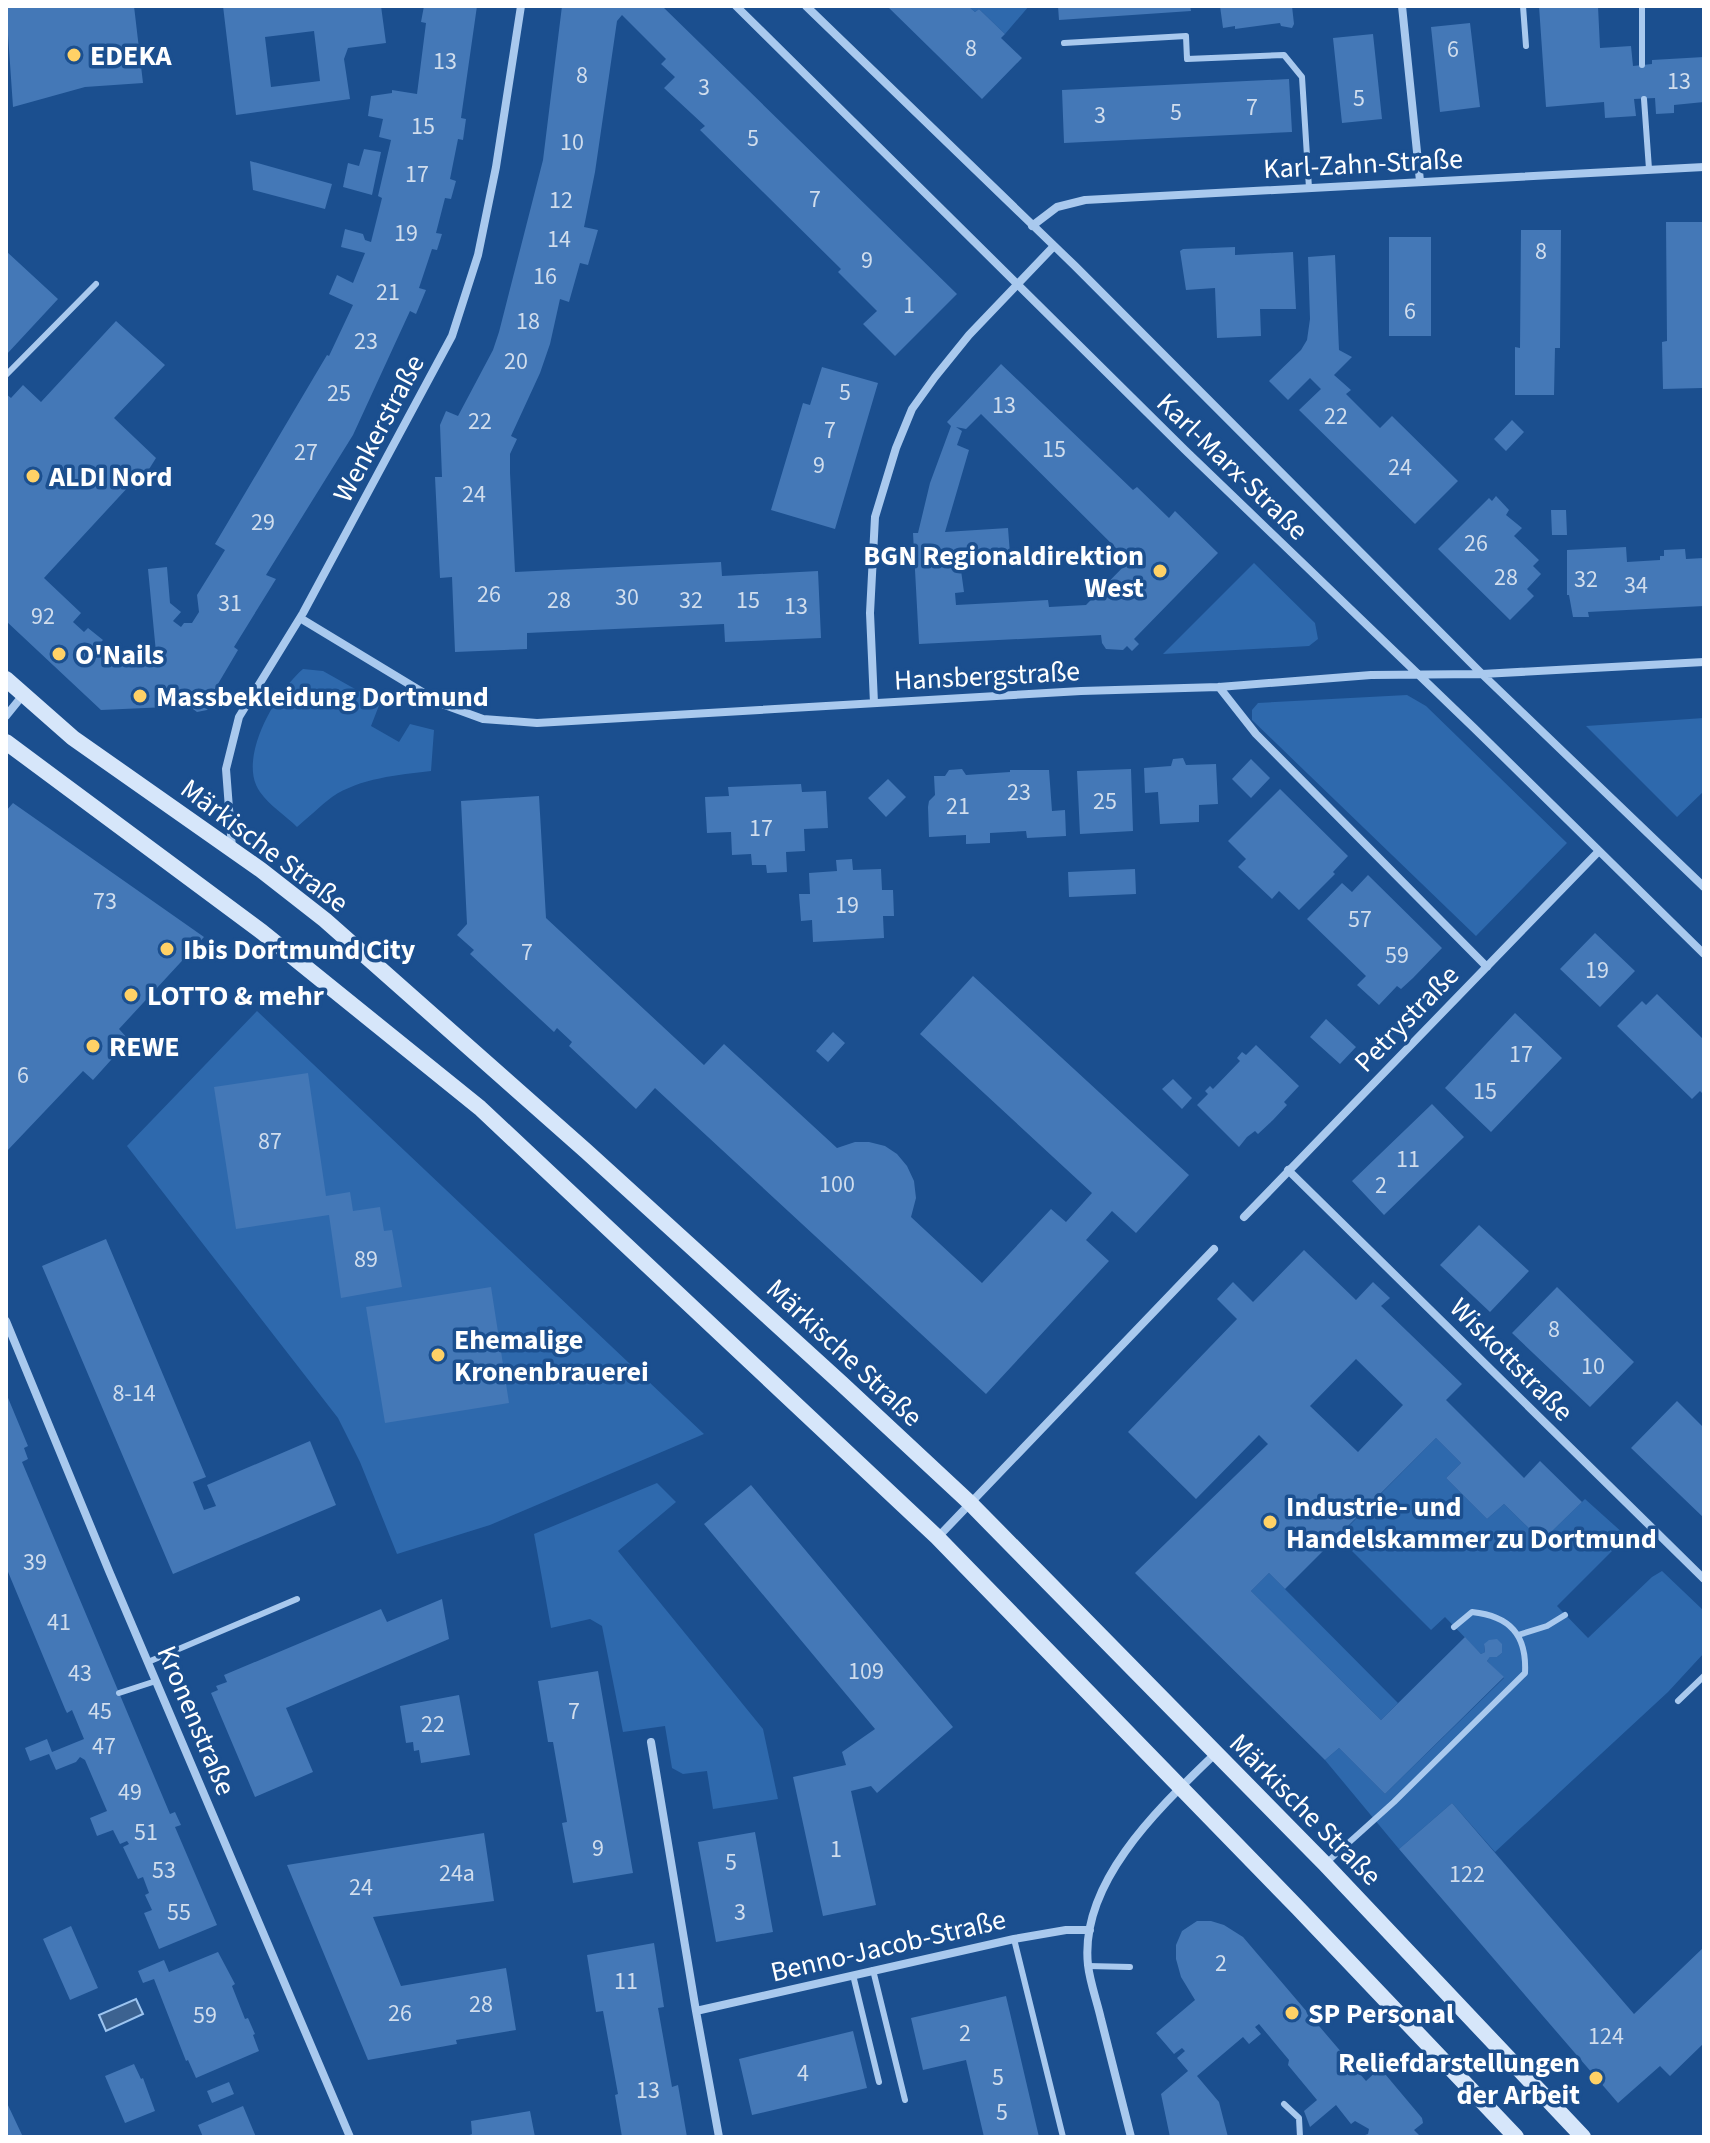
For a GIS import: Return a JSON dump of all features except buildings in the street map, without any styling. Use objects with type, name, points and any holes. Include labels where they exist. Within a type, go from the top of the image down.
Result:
[{"type":"main road","name":"Märkische Straße","points":[[6,679],[88,749],[232,849],[325,920],[586,1151],[970,1503],[1325,1864],[1583,2137]]},
{"type":"main road","points":[[6,742],[262,932],[480,1108],[937,1537],[1516,2137]]},
{"type":"street","name":"Wenkerstraße","points":[[232,849],[226,769],[239,717],[300,618],[452,336],[478,255],[496,167],[521,6]]},
{"type":"street","name":"Karl-Marx-Straße","points":[[736,6],[1261,525],[1704,954]]},
{"type":"street","name":"Karl-Marx-Straße","points":[[806,6],[1054,246],[1482,674],[1704,887]]},
{"type":"street","points":[[1402,6],[1420,181]]},
{"type":"street","name":"Karl-Zahn-Straße","points":[[1032,226],[1057,207],[1085,200],[1704,167]]},
{"type":"street","points":[[874,703],[870,613],[875,517],[896,448],[912,409],[935,377],[969,335],[1054,246]]},
{"type":"street","name":"Hansbergstraße","points":[[300,618],[442,704],[483,719],[537,723],[1219,687],[1371,675],[1482,674],[1704,662]]},
{"type":"street","points":[[1219,687],[1256,734],[1487,967]]},
{"type":"street","points":[[6,716],[24,694]]},
{"type":"street","name":"Petrystraße","points":[[1244,1217],[1599,851]]},
{"type":"street","name":"Wiskottstraße","points":[[1288,1170],[1704,1579]]},
{"type":"street","points":[[937,1537],[1214,1249]]},
{"type":"street","name":"Kronenstraße","points":[[6,1321],[350,2137]]},
{"type":"street","points":[[651,1742],[719,2137]]},
{"type":"street","points":[[1131,2137],[1088,1966],[1094,1908],[1109,1874],[1181,1787],[1215,1754]]},
{"type":"street","name":"Benno-Jacob-Straße","points":[[696,2011],[1014,1939],[1066,1930],[1090,1930]]},
{"type":"lane","points":[[1523,6],[1526,46]]},
{"type":"lane","points":[[1642,6],[1642,65]]},
{"type":"lane","points":[[1064,43],[1186,36],[1187,59],[1284,55],[1302,77],[1309,188]]},
{"type":"lane","points":[[1644,99],[1649,169]]},
{"type":"lane","points":[[6,375],[96,284]]},
{"type":"lane","points":[[148,1662],[297,1599]]},
{"type":"lane","points":[[1325,1864],[1394,1802],[1525,1673],[1526,1656],[1518,1635],[1507,1622],[1491,1614],[1472,1612],[1454,1627]]},
{"type":"lane","points":[[1518,1635],[1547,1626],[1565,1615]]},
{"type":"lane","points":[[1678,1701],[1704,1676]]},
{"type":"lane","points":[[119,1693],[156,1681]]},
{"type":"lane","points":[[1014,1939],[1063,2137]]},
{"type":"lane","points":[[1088,1966],[1130,1967]]},
{"type":"lane","points":[[873,1970],[905,2100]]},
{"type":"lane","points":[[853,1975],[879,2082]]},
{"type":"lane","points":[[1284,2104],[1299,2118],[1300,2137]]},
{"type":"shaded area","points":[[968,6],[1029,6],[1005,34],[979,9],[975,12]]},
{"type":"shaded area","points":[[1254,563],[1315,623],[1318,639],[1309,646],[1163,654]]},
{"type":"shaded area","points":[[303,669],[323,671],[380,703],[371,726],[399,742],[410,724],[434,730],[431,771],[355,785],[332,797],[297,827],[260,792],[254,778],[253,762],[256,744],[272,709]]},
{"type":"shaded area","points":[[1407,695],[1426,706],[1567,843],[1476,936],[1252,720],[1252,710],[1258,703]]},
{"type":"shaded area","points":[[1704,718],[1704,791],[1677,817],[1586,726]]},
{"type":"shaded area","name":"Ehemalige Kronenbrauerei","points":[[257,1011],[704,1434],[490,1525],[397,1554],[360,1462],[338,1418],[127,1146]]},
{"type":"shaded area","points":[[1436,1438],[1461,1463],[1446,1478],[1487,1519],[1504,1504],[1542,1541],[1585,1499],[1624,1534],[1616,1547],[1557,1606],[1588,1638],[1662,1571],[1704,1611],[1704,1653],[1668,1692],[1495,1852],[1452,1803],[1399,1849],[1325,1760],[1339,1748],[1385,1794],[1504,1678],[1487,1661],[1502,1653],[1502,1645],[1484,1645],[1485,1652],[1481,1654],[1445,1617],[1431,1630],[1338,1537]]},
{"type":"shaded area","points":[[657,1483],[676,1502],[618,1551],[763,1729],[778,1799],[713,1809],[707,1771],[683,1774],[672,1768],[665,1726],[623,1732],[602,1626],[590,1619],[551,1628],[534,1534]]},
{"type":"shaded area","points":[[1269,1573],[1398,1703],[1381,1720],[1251,1591]]},
{"type":"shaded area","points":[[136,1999],[143,2014],[106,2031],[99,2015]]},
{"type":"place","name":"EDEKA","points":[[74,55]]},
{"type":"place","name":"ALDI Nord","points":[[33,476]]},
{"type":"place","name":"BGN Regionaldirektion West","points":[[1160,571]]},
{"type":"place","name":"O'Nails","points":[[59,654]]},
{"type":"place","name":"Massbekleidung Dortmund","points":[[140,696]]},
{"type":"place","name":"Ibis Dortmund City","points":[[167,949]]},
{"type":"place","name":"LOTTO & mehr","points":[[131,995]]},
{"type":"place","name":"REWE","points":[[93,1046]]},
{"type":"place","name":"Ehemalige Kronenbrauerei","points":[[438,1355]]},
{"type":"place","name":"Industrie- und Handelskammer zu Dortmund","points":[[1270,1522]]},
{"type":"place","name":"SP Personal","points":[[1292,2013]]},
{"type":"place","name":"Reliefdarstellungen der Arbeit","points":[[1596,2078]]}]
